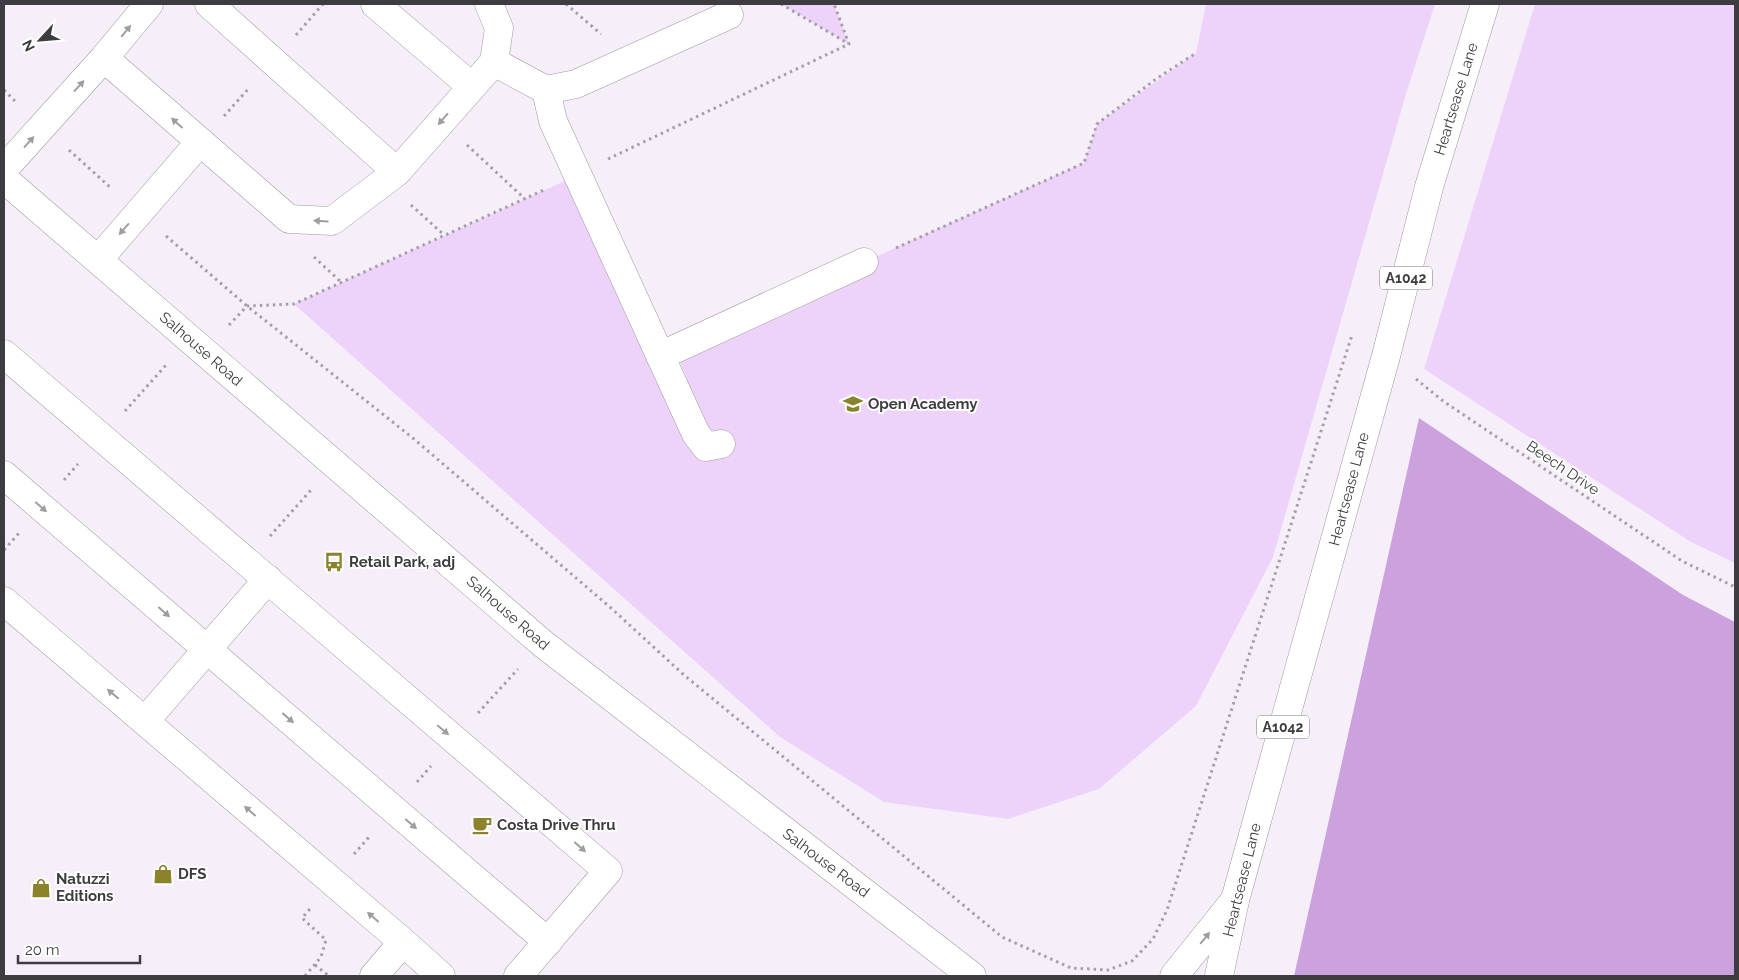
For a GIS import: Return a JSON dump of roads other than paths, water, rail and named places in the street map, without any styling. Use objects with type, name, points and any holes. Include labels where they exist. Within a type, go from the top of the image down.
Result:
[{"type":"main road","points":[[4,169],[104,58],[149,4]]},
{"type":"main road","points":[[209,4],[391,177]]},
{"type":"main road","points":[[375,4],[472,86]]},
{"type":"main road","points":[[104,58],[289,219],[332,221],[391,177],[494,62],[498,28],[489,4]]},
{"type":"main road","name":"Heartsease Lane","points":[[1218,976],[1235,900],[1386,356],[1429,187],[1485,4]]},
{"type":"main road","points":[[494,62],[546,90],[576,84],[729,15]]},
{"type":"main road","points":[[546,90],[553,122],[696,434],[706,447],[721,444]]},
{"type":"main road","points":[[98,260],[200,143]]},
{"type":"main road","name":"Salhouse Road","points":[[4,179],[542,643],[967,972],[987,976]]},
{"type":"main road","points":[[660,356],[864,262]]},
{"type":"main road","points":[[4,354],[608,871],[518,976]]},
{"type":"main road","points":[[4,475],[548,942]]},
{"type":"main road","points":[[145,721],[268,579]]},
{"type":"main road","points":[[4,602],[441,976]]},
{"type":"main road","points":[[1174,976],[1235,900]]},
{"type":"main road","points":[[374,976],[403,942]]},
{"type":"place","name":"Open Academy","points":[[853,404]]},
{"type":"place","name":"Retail Park, adj","points":[[334,562]]},
{"type":"place","name":"Costa Drive Thru","points":[[482,825]]},
{"type":"place","name":"DFS","points":[[163,874]]},
{"type":"place","name":"Natuzzi Editions","points":[[41,888]]}]
